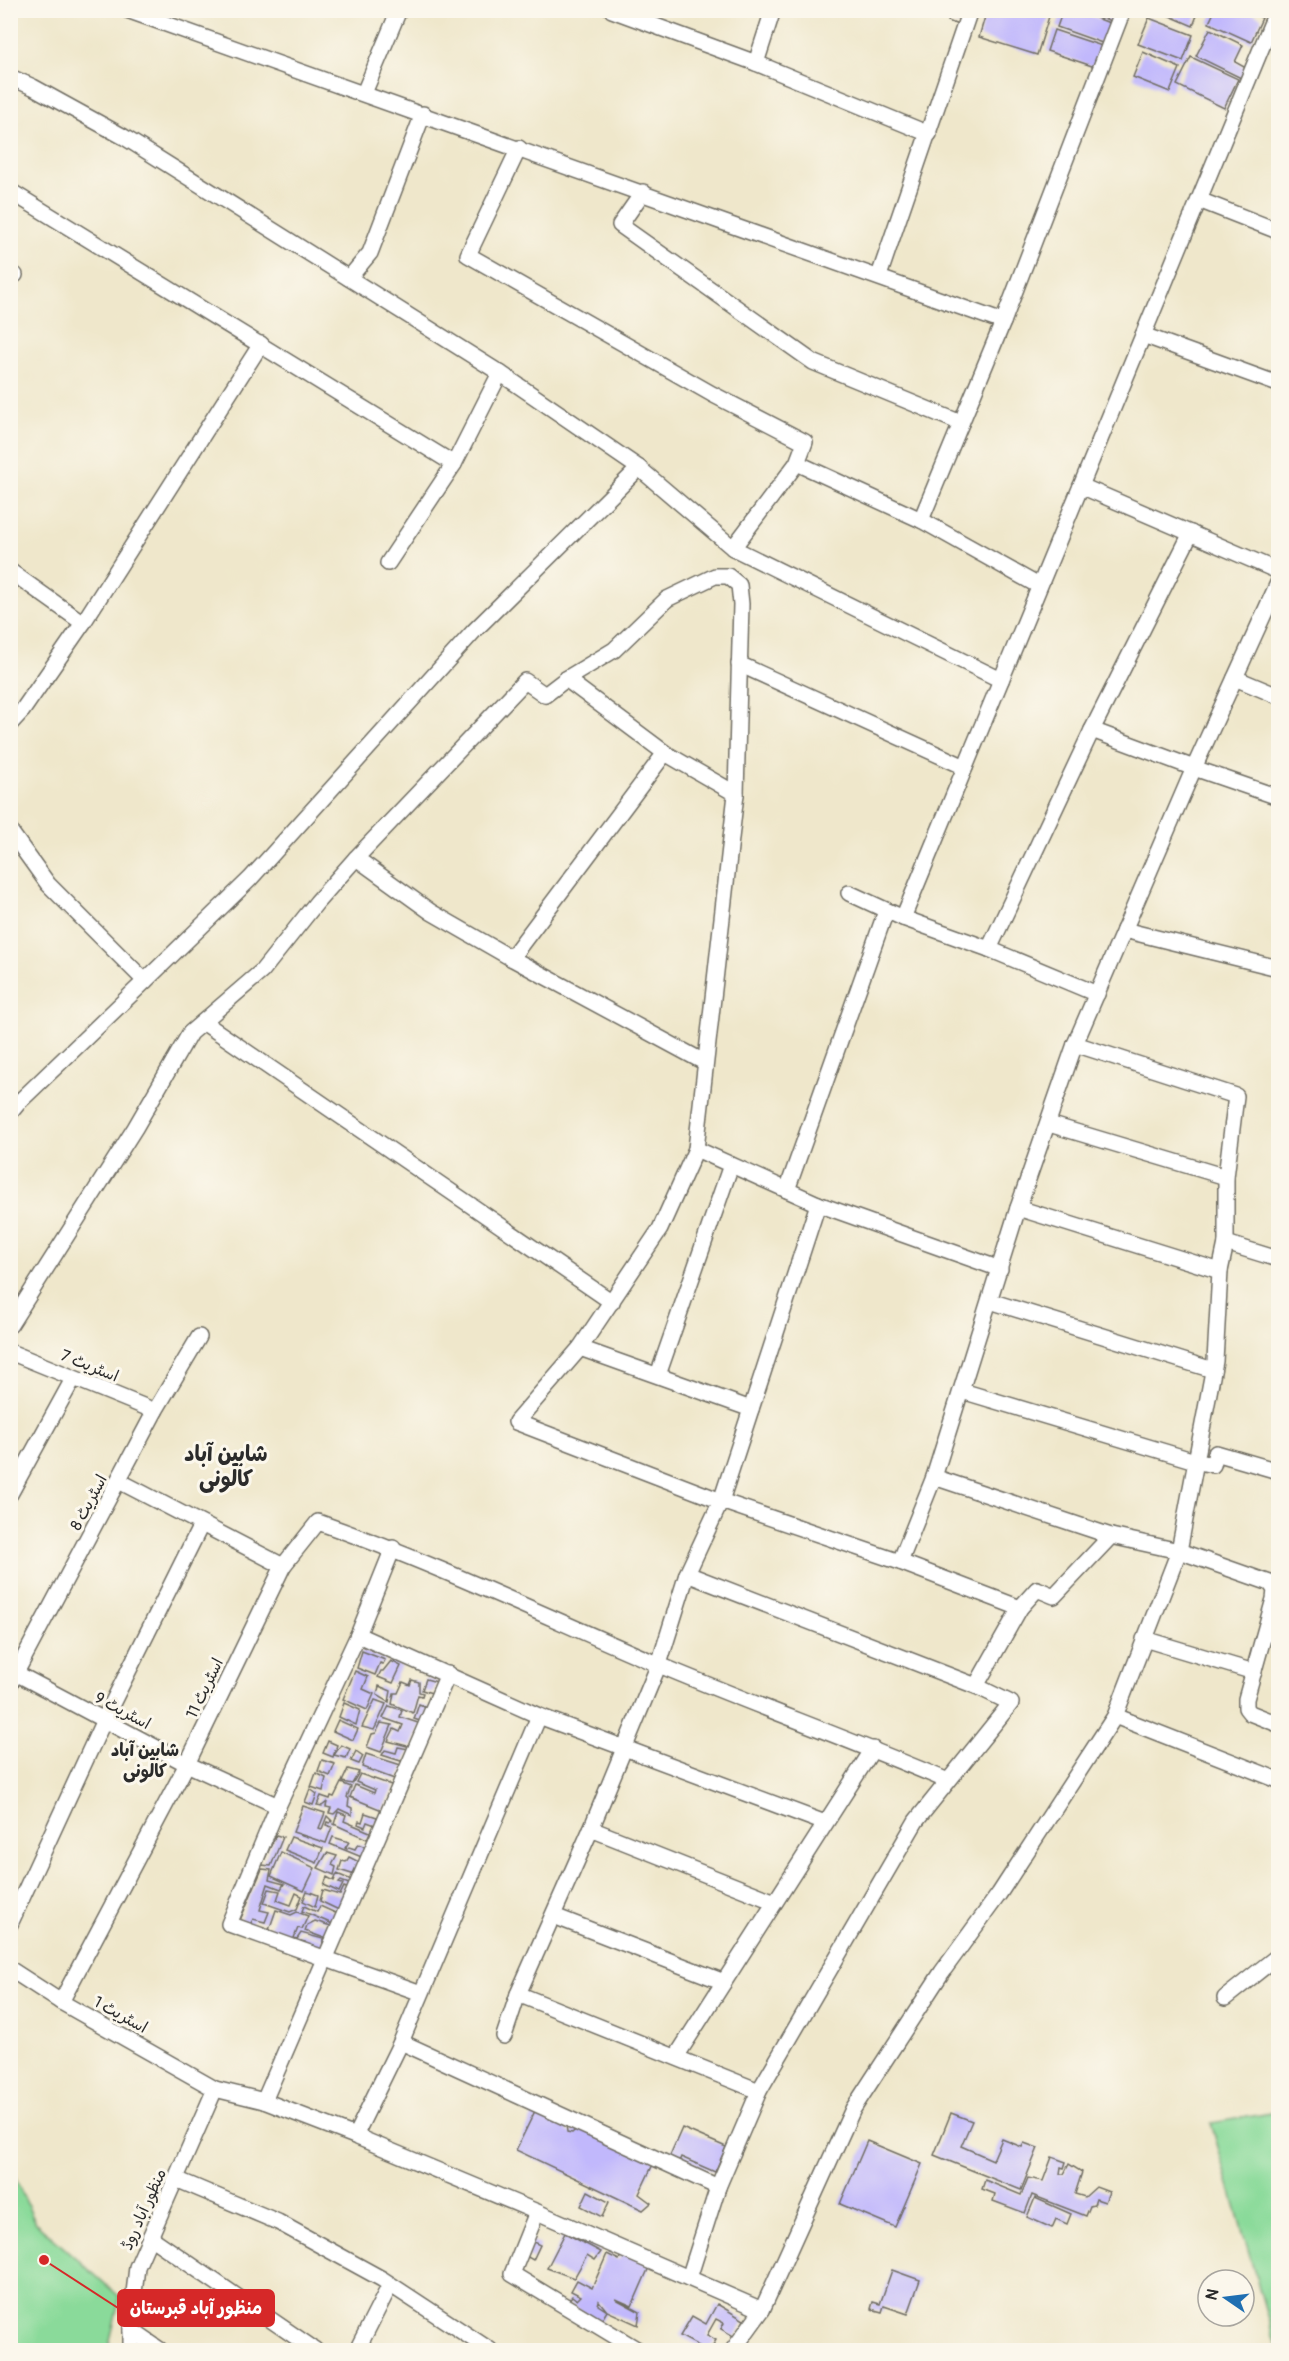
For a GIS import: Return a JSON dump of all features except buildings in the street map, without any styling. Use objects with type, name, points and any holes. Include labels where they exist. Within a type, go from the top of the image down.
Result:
[{"type":"street","points":[[127,10],[1003,322]]},
{"type":"street","points":[[364,93],[399,10]]},
{"type":"street","points":[[612,10],[756,63],[929,134]]},
{"type":"street","points":[[756,63],[773,10]]},
{"type":"street","points":[[879,276],[970,10]]},
{"type":"street","points":[[921,520],[1003,322],[1123,10]]},
{"type":"street","points":[[903,918],[1277,10]]},
{"type":"street","points":[[10,77],[33,87],[124,137],[500,373],[639,468],[732,548],[1001,680]]},
{"type":"street","points":[[349,279],[370,254],[423,114]]},
{"type":"street","points":[[519,148],[468,255],[712,394],[805,442],[797,463],[732,548]]},
{"type":"street","points":[[10,191],[454,464]]},
{"type":"street","points":[[643,192],[620,225],[813,362],[961,423]]},
{"type":"street","points":[[1199,200],[1278,231]]},
{"type":"street","points":[[1143,334],[1278,384]]},
{"type":"street","points":[[10,724],[22,711],[83,623],[261,344]]},
{"type":"street","points":[[388,564],[454,464],[500,373]]},
{"type":"street","points":[[797,463],[921,520],[1039,586]]},
{"type":"street","points":[[10,1113],[250,879],[474,631],[639,468]]},
{"type":"street","points":[[1081,486],[1278,571]]},
{"type":"street","points":[[989,949],[1092,730],[1191,533]]},
{"type":"street","points":[[10,571],[83,623]]},
{"type":"street","points":[[10,1325],[135,1128],[190,1033],[262,971],[317,902],[356,858],[525,681],[544,695],[614,650],[667,599],[716,576],[728,576],[739,585],[741,604],[736,794],[696,1149],[660,1230],[580,1348],[516,1422],[721,1501],[900,1562],[1020,1608]]},
{"type":"street","points":[[900,1562],[934,1477],[1018,1208],[1076,1044],[1194,768],[1278,583]]},
{"type":"street","points":[[739,664],[965,767]]},
{"type":"street","points":[[1235,678],[1278,696]]},
{"type":"street","points":[[566,679],[665,753],[736,794]]},
{"type":"street","points":[[1092,730],[1278,797]]},
{"type":"street","points":[[511,958],[665,753]]},
{"type":"street","points":[[10,831],[48,884],[145,981]]},
{"type":"street","points":[[356,858],[431,912],[704,1062]]},
{"type":"street","points":[[849,893],[903,918],[989,949],[1097,994]]},
{"type":"street","points":[[786,1190],[886,911]]},
{"type":"street","points":[[1124,930],[1278,968]]},
{"type":"street","points":[[203,1022],[612,1302]]},
{"type":"street","points":[[733,2350],[762,2310],[853,2109],[942,1972],[999,1894],[1114,1716],[1179,1551],[1213,1370],[1220,1271],[1226,1243],[1226,1177],[1236,1096],[1076,1044]]},
{"type":"street","points":[[1049,1124],[1226,1177]]},
{"type":"street","points":[[696,1149],[818,1204],[1000,1269]]},
{"type":"street","points":[[658,1376],[731,1165]]},
{"type":"street","points":[[504,2036],[518,1994],[554,1916],[659,1665],[687,1574],[721,1501],[818,1204]]},
{"type":"street","points":[[1018,1208],[1220,1271]]},
{"type":"street","points":[[1226,1243],[1278,1259]]},
{"type":"street","points":[[990,1301],[1213,1370]]},
{"type":"street","name":"اسٹریٹ 8","points":[[13,1676],[156,1412],[200,1337]]},
{"type":"street","points":[[580,1348],[751,1409]]},
{"type":"street","name":"اسٹریٹ 7","points":[[10,1352],[156,1412]]},
{"type":"street","points":[[10,1494],[73,1379]]},
{"type":"street","points":[[962,1391],[1195,1461],[1213,1465],[1216,1453],[1278,1471]]},
{"type":"street","points":[[934,1477],[1111,1536],[1179,1551],[1270,1584],[1275,1590],[1275,1599],[1246,1708],[1250,1713],[1278,1724]]},
{"type":"street","points":[[119,1481],[283,1566]]},
{"type":"street","name":"اسٹریٹ 11","points":[[62,2002],[187,1764],[283,1566],[318,1522],[393,1548]]},
{"type":"street","points":[[10,1924],[104,1720],[201,1525]]},
{"type":"street","points":[[976,1686],[1020,1608],[1037,1589],[1054,1596],[1111,1536]]},
{"type":"street","points":[[421,1994],[229,1924],[278,1806],[358,1635],[393,1548],[659,1665],[948,1781]]},
{"type":"street","points":[[687,1574],[976,1686],[1011,1703],[916,1821],[759,2091],[718,2187],[689,2278]]},
{"type":"street","points":[[358,1635],[539,1716],[825,1823]]},
{"type":"street","points":[[1144,1640],[1254,1672]]},
{"type":"street","points":[[264,2101],[448,1674]]},
{"type":"street","name":"اسٹریٹ 9","points":[[13,1676],[104,1720],[187,1764],[278,1806]]},
{"type":"street","points":[[355,2136],[401,2042],[539,1716]]},
{"type":"street","points":[[1114,1716],[1278,1780]]},
{"type":"street","points":[[676,2057],[873,1749]]},
{"type":"street","points":[[591,1829],[775,1902]]},
{"type":"street","points":[[554,1916],[724,1982]]},
{"type":"street","points":[[1225,1998],[1278,1956]]},
{"type":"street","name":"اسٹریٹ 1","points":[[10,1969],[62,2002],[215,2089],[264,2101],[355,2136],[762,2310]]},
{"type":"street","points":[[518,1994],[759,2091]]},
{"type":"street","points":[[401,2042],[718,2187]]},
{"type":"street","name":"منظور آباد روڈ","points":[[131,2350],[137,2267],[215,2089]]},
{"type":"street","points":[[176,2179],[278,2222],[390,2285],[490,2350]]},
{"type":"street","points":[[537,2212],[512,2274],[638,2350]]},
{"type":"street","points":[[150,2237],[315,2350]]},
{"type":"street","points":[[357,2350],[390,2285]]},
{"type":"street","points":[[131,2330],[160,2350]]},
{"type":"green space","points":[[1278,2112],[1278,2350],[1256,2278],[1256,2268],[1253,2268],[1211,2123]]},
{"type":"green space","points":[[11,2169],[36,2223],[120,2297],[108,2350],[11,2350]]},
{"type":"place","name":"منظور آباد قبرستان","points":[[44,2260]]},
{"type":"district","name":"شاہین آباد کالونی","points":[[226,1466]]},
{"type":"district","name":"شاہین آباد کالونی","points":[[145,1760]]}]
